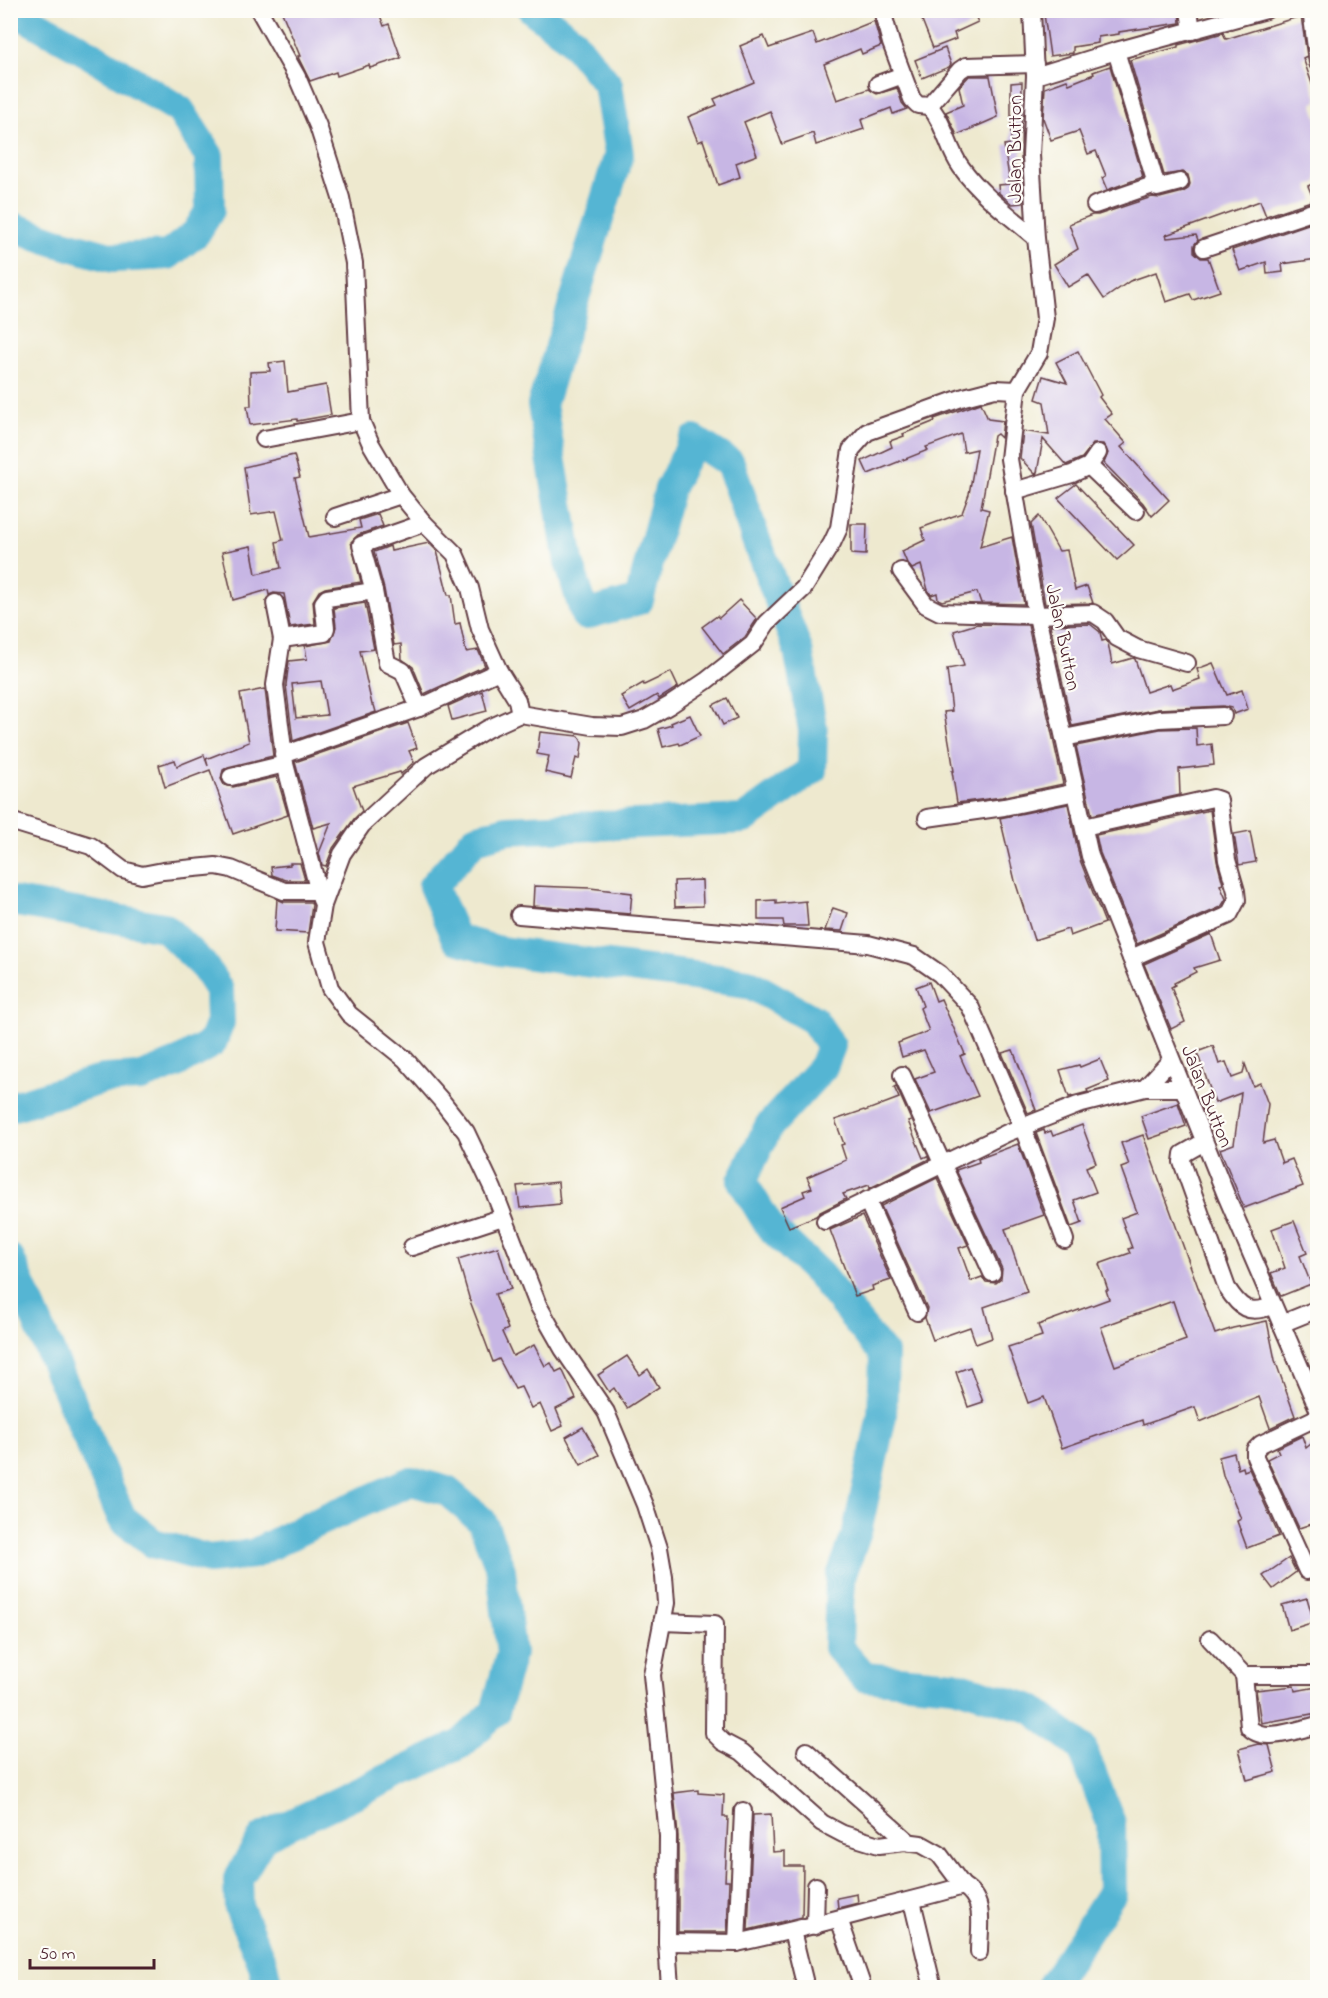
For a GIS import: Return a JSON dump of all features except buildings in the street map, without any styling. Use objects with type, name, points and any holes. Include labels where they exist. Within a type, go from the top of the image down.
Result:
[{"type":"street","points":[[259,10],[297,77],[318,126],[341,198],[354,263],[361,421],[371,444],[401,495],[454,554],[470,588],[480,629],[499,671],[512,691],[520,714]]},
{"type":"street","points":[[882,10],[891,43],[912,99],[918,105],[929,106],[938,118],[952,154],[976,186],[1036,238]]},
{"type":"street","points":[[929,106],[966,66],[1035,70],[1032,10]]},
{"type":"street","points":[[1189,10],[1192,31]]},
{"type":"street","name":"Jalan Button","points":[[1266,10],[1116,51],[1035,70],[1031,155],[1036,238],[1045,318],[1038,353],[1017,390],[1009,459],[1036,615],[1090,856],[1204,1142],[1317,1409]]},
{"type":"street","points":[[1311,10],[1317,63]]},
{"type":"street","points":[[1116,51],[1157,188],[1180,182]]},
{"type":"street","points":[[878,84],[903,75]]},
{"type":"street","points":[[1095,205],[1156,184]]},
{"type":"street","points":[[1204,248],[1317,210]]},
{"type":"street","points":[[321,898],[342,854],[362,825],[426,766],[487,729],[520,714],[592,726],[622,727],[644,720],[706,681],[753,644],[767,623],[804,588],[839,528],[851,450],[867,432],[964,397],[995,389],[1017,390]]},
{"type":"street","points":[[264,439],[361,421]]},
{"type":"street","points":[[1014,491],[1072,474],[1093,460],[1136,511]]},
{"type":"street","points":[[335,517],[401,495]]},
{"type":"street","points":[[419,708],[403,671],[387,663],[374,591],[361,545],[424,523]]},
{"type":"street","points":[[901,571],[926,605],[940,612],[1036,615],[1093,613],[1105,621],[1117,638],[1138,649],[1187,663]]},
{"type":"street","points":[[282,639],[324,633],[326,628],[323,603],[327,598],[374,591]]},
{"type":"street","points":[[275,603],[282,639],[275,685],[284,759],[321,898],[317,942],[330,988],[349,1014],[405,1059],[466,1132],[493,1189],[538,1305],[563,1349],[606,1412],[645,1505],[659,1548],[666,1603],[652,1676],[668,1836],[667,1942],[670,1988]]},
{"type":"street","points":[[231,777],[419,708],[499,671]]},
{"type":"street","points":[[1064,738],[1159,719],[1223,716]]},
{"type":"street","points":[[927,818],[1004,807],[1076,792]]},
{"type":"street","points":[[1084,827],[1213,798],[1220,800],[1227,860],[1237,900],[1229,915],[1131,958]]},
{"type":"street","points":[[10,821],[84,844],[123,870],[142,875],[216,866],[284,891],[321,898]]},
{"type":"street","points":[[519,915],[868,945],[914,956],[940,974],[970,1006],[1023,1128],[1065,1240]]},
{"type":"street","points":[[1145,1088],[1171,1060]]},
{"type":"street","points":[[902,1076],[992,1273]]},
{"type":"street","points":[[825,1221],[1007,1133],[1078,1105],[1145,1088],[1182,1088]]},
{"type":"street","points":[[1204,1142],[1183,1154],[1182,1162],[1227,1288],[1237,1303],[1250,1310],[1261,1310],[1272,1306]]},
{"type":"street","points":[[867,1200],[917,1312]]},
{"type":"street","points":[[412,1247],[503,1216]]},
{"type":"street","points":[[1281,1323],[1317,1309]]},
{"type":"street","points":[[1307,1571],[1255,1457],[1255,1450],[1261,1444],[1317,1418]]},
{"type":"street","points":[[662,1622],[715,1624],[714,1733],[723,1742],[742,1752],[822,1823],[843,1834],[879,1845],[921,1844],[939,1854],[963,1886],[972,1891],[979,1902],[979,1952]]},
{"type":"street","points":[[1210,1639],[1244,1676],[1249,1727],[1253,1733],[1264,1736],[1317,1725]]},
{"type":"street","points":[[1244,1676],[1317,1675]]},
{"type":"street","points":[[806,1751],[910,1843]]},
{"type":"street","points":[[737,1943],[743,1810]]},
{"type":"street","points":[[815,1926],[816,1886]]},
{"type":"street","points":[[667,1942],[737,1943],[815,1926],[963,1886]]},
{"type":"street","points":[[912,1901],[933,1988]]},
{"type":"street","points":[[840,1919],[863,1988]]},
{"type":"street","points":[[792,1931],[806,1988]]},
{"type":"waterway","points":[[10,226],[113,258],[168,255],[196,233],[210,210],[209,156],[180,110],[78,47],[12,10]]},
{"type":"waterway","points":[[533,10],[571,39],[608,85],[619,154],[542,405],[569,562],[585,615],[639,600],[669,489],[694,440],[730,463],[798,650],[813,730],[812,770],[744,819],[507,830],[475,839],[433,886],[456,939],[500,951],[748,983],[814,1020],[831,1046],[823,1067],[769,1126],[742,1181],[770,1227],[820,1275],[884,1355],[882,1416],[857,1532],[840,1579],[838,1647],[864,1677],[954,1685],[1032,1709],[1082,1748],[1111,1823],[1112,1893],[1050,1988]]},
{"type":"waterway","points":[[10,901],[164,927],[203,965],[219,990],[220,1022],[212,1043],[175,1064],[141,1077],[104,1079],[10,1107]]},
{"type":"waterway","points":[[10,1259],[122,1518],[153,1543],[209,1559],[253,1554],[309,1526],[411,1481],[447,1491],[482,1521],[501,1570],[511,1653],[495,1712],[461,1744],[263,1837],[238,1879],[239,1908],[263,1965],[268,1988]]}]
